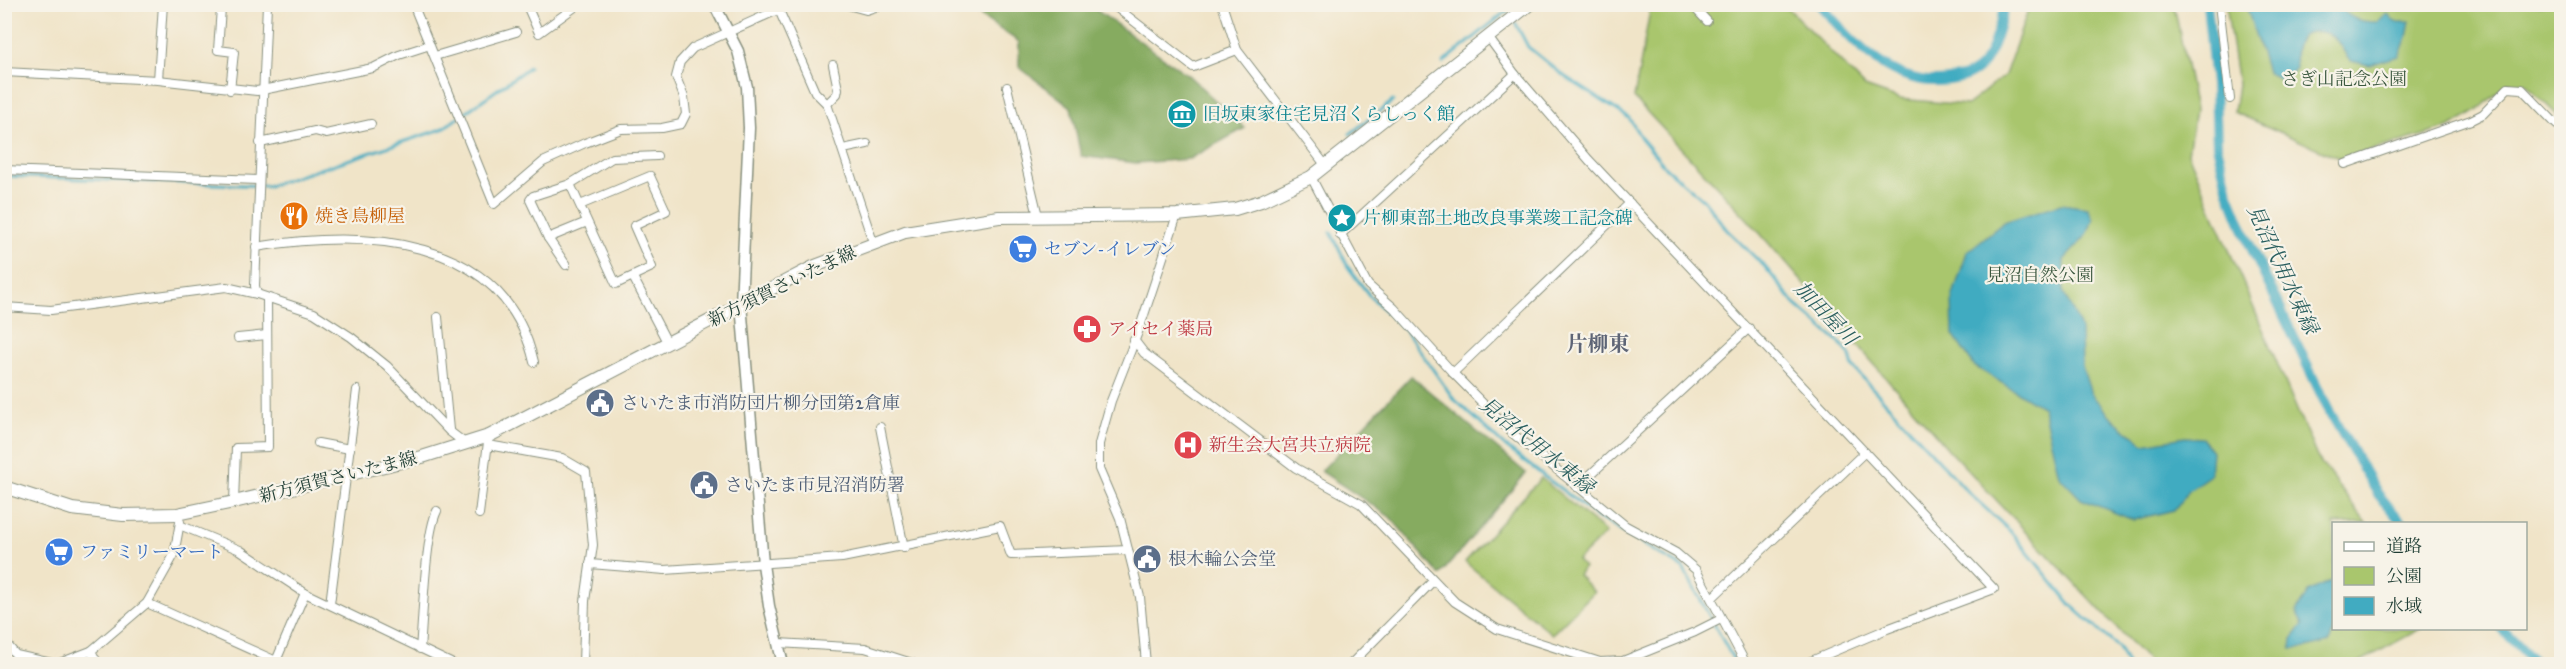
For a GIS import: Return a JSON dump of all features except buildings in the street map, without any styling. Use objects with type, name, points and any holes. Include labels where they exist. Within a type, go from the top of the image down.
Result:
[{"type":"main road","name":"新方須賀さいたま線","points":[[4,487],[72,508],[97,513],[151,516],[177,514],[234,502],[488,440],[741,304],[815,266],[873,242],[938,225],[999,217],[1177,215],[1235,209],[1261,201],[1311,177],[1530,4]]},
{"type":"street","points":[[158,80],[163,4]]},
{"type":"street","points":[[192,4],[221,8],[218,50],[234,52],[230,90]]},
{"type":"street","points":[[257,294],[255,286],[261,89],[267,4]]},
{"type":"street","points":[[413,4],[494,204],[543,162],[585,142],[621,129],[662,128],[681,124],[686,114],[684,97],[676,77],[681,62],[693,48],[791,4]]},
{"type":"street","points":[[532,4],[528,8],[539,33],[579,4]]},
{"type":"street","points":[[714,4],[744,70],[749,106],[741,304],[763,564],[783,664]]},
{"type":"street","points":[[844,4],[866,10],[885,4]]},
{"type":"street","points":[[1112,4],[1193,66],[1238,50]]},
{"type":"street","points":[[1222,4],[1238,50],[1326,166]]},
{"type":"street","points":[[1691,4],[1707,21]]},
{"type":"street","points":[[2219,4],[2230,99]]},
{"type":"street","points":[[779,10],[815,92],[827,104],[873,242]]},
{"type":"street","points":[[435,56],[516,32]]},
{"type":"street","points":[[1488,38],[1515,74],[1630,203],[1994,589],[1887,629],[1804,664]]},
{"type":"street","points":[[4,72],[158,80],[230,90],[257,91],[346,75],[372,68],[399,55],[430,45]]},
{"type":"street","points":[[827,104],[837,94],[833,65]]},
{"type":"street","points":[[1340,235],[1515,74]]},
{"type":"street","points":[[1007,87],[1038,216]]},
{"type":"street","points":[[2345,164],[2471,120],[2483,114],[2508,88],[2522,89],[2557,125],[2562,122]]},
{"type":"street","points":[[260,142],[315,130],[326,134],[371,124]]},
{"type":"street","points":[[843,149],[867,144]]},
{"type":"street","points":[[566,265],[548,238],[530,200],[533,196],[570,184],[612,158],[657,156]]},
{"type":"street","points":[[4,170],[258,180]]},
{"type":"street","points":[[570,184],[616,284],[633,278],[652,267],[634,226],[666,211],[650,176],[580,205]]},
{"type":"street","points":[[1311,177],[1368,285],[1394,308],[1512,433],[1626,526],[1676,553],[1696,570],[1746,664]]},
{"type":"street","points":[[1453,373],[1630,203]]},
{"type":"street","points":[[1146,664],[1142,607],[1120,518],[1102,480],[1098,458],[1099,444],[1111,401],[1177,215]]},
{"type":"street","points":[[548,238],[587,222]]},
{"type":"street","points":[[256,247],[333,238],[394,243],[442,254],[477,275],[503,299],[525,331],[534,362]]},
{"type":"street","points":[[633,278],[668,344]]},
{"type":"street","points":[[4,307],[51,310],[213,287],[238,288],[314,313],[351,337],[387,366],[448,431],[466,444]]},
{"type":"street","points":[[234,502],[236,448],[268,447],[267,299]]},
{"type":"street","points":[[438,317],[448,431]]},
{"type":"street","points":[[1577,487],[1749,328]]},
{"type":"street","points":[[238,338],[267,335]]},
{"type":"street","points":[[1134,340],[1144,353],[1296,468],[1361,504],[1455,602],[1497,629],[1600,662],[1623,661],[1721,619]]},
{"type":"street","points":[[330,604],[357,390]]},
{"type":"street","points":[[880,427],[904,548]]},
{"type":"street","points":[[479,514],[488,440],[562,458],[586,472],[592,537],[585,601],[583,664]]},
{"type":"street","points":[[318,443],[350,449]]},
{"type":"street","points":[[1712,598],[1865,452]]},
{"type":"street","points":[[420,649],[429,548],[433,519],[437,512]]},
{"type":"street","points":[[4,641],[16,655],[56,664],[91,651],[147,603],[174,555],[182,526],[177,514]]},
{"type":"street","points":[[182,526],[240,550],[305,593],[420,649],[434,661],[453,664]]},
{"type":"street","points":[[590,564],[665,570],[842,558],[904,548],[1000,526],[1011,555],[1128,550]]},
{"type":"street","points":[[1351,664],[1433,581]]},
{"type":"street","points":[[276,663],[305,593]]},
{"type":"street","points":[[147,603],[276,663]]},
{"type":"street","points":[[778,643],[865,648],[915,664]]},
{"type":"street","points":[[91,651],[98,664]]},
{"type":"street","points":[[264,664],[276,663]]},
{"type":"green space","points":[[964,5],[1089,5],[1188,75],[1245,128],[1189,159],[1136,163],[1081,156],[1071,107],[1019,67],[1019,42]]},
{"type":"green space","name":"見沼自然公園","points":[[1651,5],[1785,5],[1865,87],[1899,99],[1967,105],[2005,75],[2030,5],[2174,5],[2195,110],[2188,153],[2317,457],[2365,522],[2332,522],[2332,630],[2418,630],[2356,664],[2151,664],[1949,450],[1751,223],[1634,98]]},
{"type":"green space","name":"さぎ山記念公園","points":[[2226,5],[2557,5],[2562,17],[2561,115],[2559,117],[2526,84],[2508,83],[2477,111],[2451,127],[2341,159],[2234,112],[2238,84]]},
{"type":"green space","points":[[1411,376],[1526,473],[1440,575],[1390,517],[1321,471]]},
{"type":"green space","points":[[1541,478],[1606,533],[1577,561],[1584,567],[1578,575],[1594,592],[1552,634],[1465,562]]},
{"type":"water","points":[[2246,5],[2340,5],[2351,17],[2360,20],[2377,22],[2387,13],[2395,22],[2410,22],[2399,56],[2369,65],[2351,61],[2329,34],[2318,31],[2307,33],[2296,46],[2296,68],[2287,78],[2278,78],[2267,72]]},
{"type":"water","points":[[2061,204],[2088,208],[2093,219],[2087,235],[2064,260],[2063,291],[2081,328],[2082,366],[2091,394],[2115,421],[2144,444],[2185,437],[2202,438],[2212,451],[2210,475],[2189,490],[2174,510],[2133,520],[2081,499],[2059,476],[2043,408],[1974,366],[1953,335],[1952,298],[1967,252],[2004,222]]},
{"type":"water","points":[[2332,580],[2332,630],[2335,630],[2329,642],[2307,648],[2291,649],[2292,639],[2303,625],[2296,612],[2308,592]]},
{"type":"waterway","name":"見沼代用水東縁","points":[[1819,4],[1860,47],[1876,60],[1892,70],[1929,81],[1963,77],[1982,65],[1993,44],[2006,4]]},
{"type":"waterway","name":"見沼代用水東縁","points":[[2207,4],[2215,84],[2217,145],[2228,191],[2248,241],[2328,409],[2378,494],[2401,522]]},
{"type":"waterway","name":"見沼代用水東縁","points":[[1443,63],[1509,9]]},
{"type":"waterway","name":"加田屋川","points":[[1516,24],[1528,47],[1564,76],[1629,118],[1641,138],[1666,168],[1704,200],[1727,230],[1765,267],[1795,304],[1843,346],[1850,356],[1853,367],[1970,494],[2010,531],[2072,606],[2119,648],[2127,664]]},
{"type":"waterway","points":[[4,176],[268,186],[442,129],[529,67]]},
{"type":"waterway","name":"見沼代用水東縁","points":[[1350,134],[1393,101]]},
{"type":"waterway","name":"見沼代用水東縁","points":[[1331,232],[1348,267],[1369,295],[1405,330],[1453,398],[1506,447],[1599,518],[1683,568],[1736,664]]},
{"type":"waterway","name":"見沼代用水東縁","points":[[2503,630],[2537,664]]},
{"type":"place","name":"旧坂東家住宅見沼くらしっく館","points":[[1182,114]]},
{"type":"place","name":"焼き鳥柳屋","points":[[294,216]]},
{"type":"place","name":"片柳東部土地改良事業竣工記念碑","points":[[1342,218]]},
{"type":"place","name":"セブン-イレブン","points":[[1023,249]]},
{"type":"place","name":"アイセイ薬局","points":[[1087,329]]},
{"type":"place","name":"さいたま市消防団片柳分団第2倉庫","points":[[600,403]]},
{"type":"place","name":"新生会大宮共立病院","points":[[1188,445]]},
{"type":"place","name":"さいたま市見沼消防署","points":[[704,485]]},
{"type":"place","name":"ファミリーマート","points":[[59,552]]},
{"type":"place","name":"根木輪公会堂","points":[[1147,559]]},
{"type":"district","name":"片柳東","points":[[1598,344]]}]
